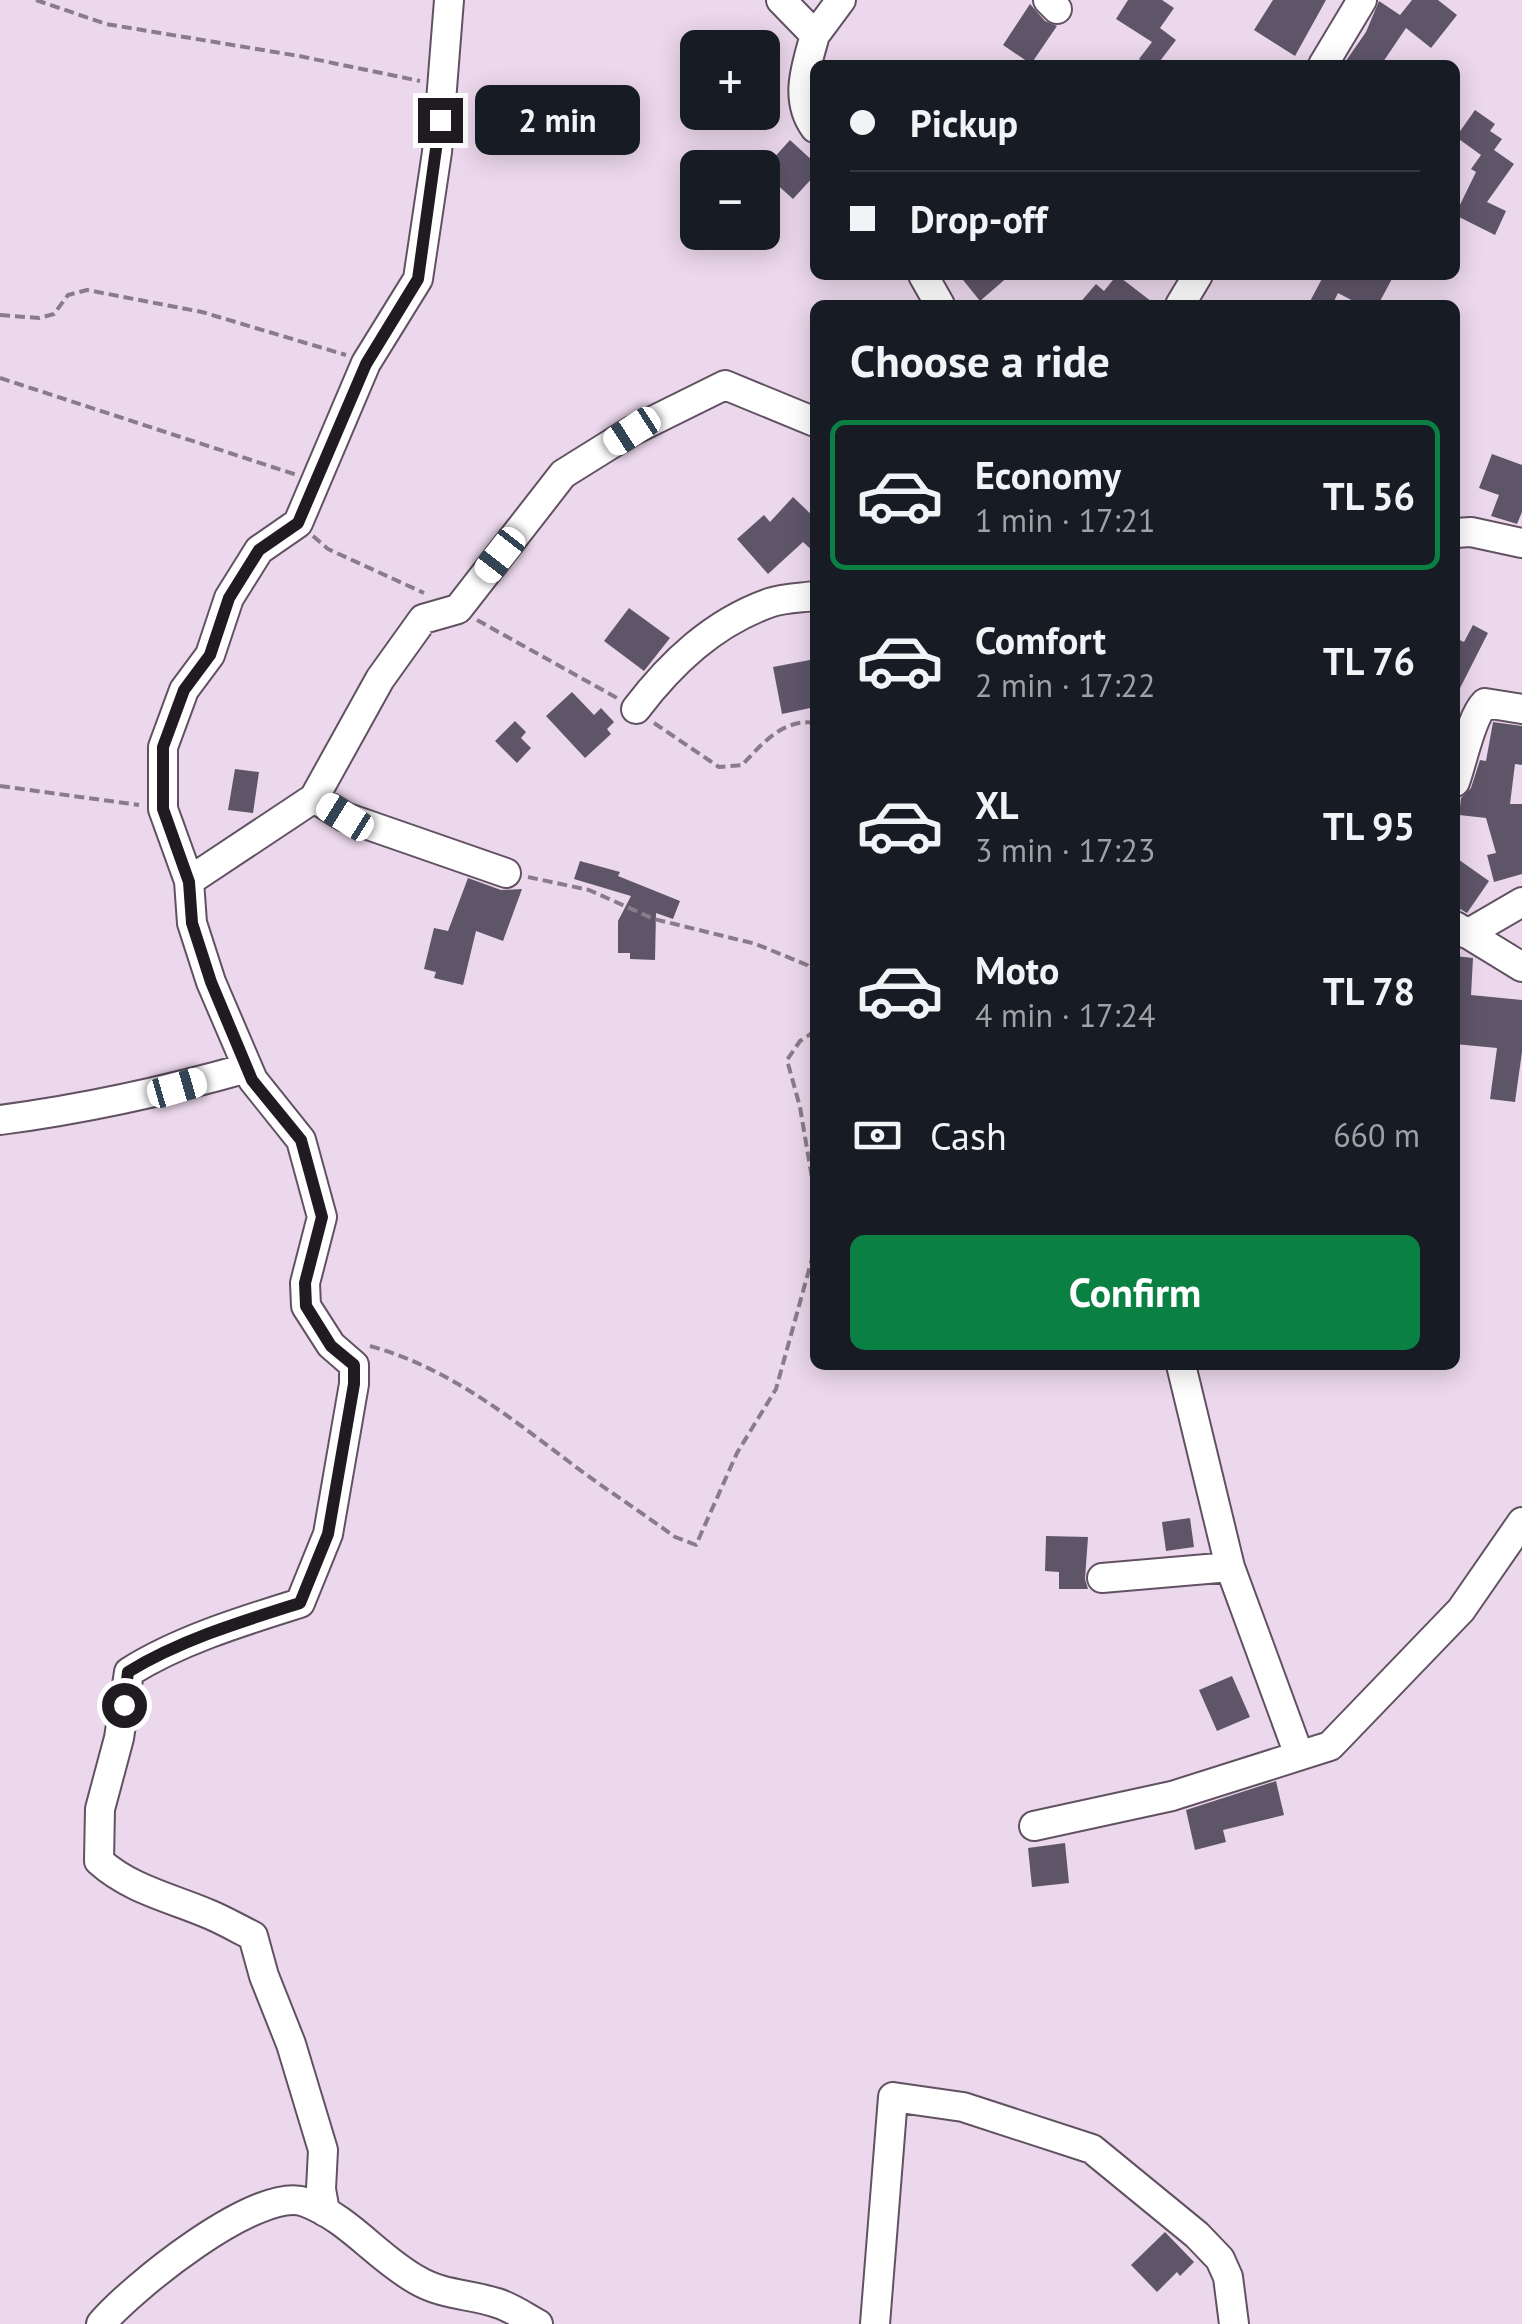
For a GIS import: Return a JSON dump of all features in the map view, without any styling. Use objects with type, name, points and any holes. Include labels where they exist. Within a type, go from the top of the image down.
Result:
[{"type":"street","points":[[325,2212],[323,2150],[253,1936],[114,1874],[99,1861],[100,1809],[119,1738],[128,1672],[221,1630],[300,1603],[328,1534],[339,1484],[354,1365],[331,1346],[306,1306],[305,1283],[322,1217],[301,1140],[252,1080],[211,982],[192,923],[189,882],[163,809],[163,747],[184,690],[210,655],[229,598],[259,550],[298,523],[366,364],[418,279],[444,89],[449,0]]},
{"type":"street","points":[[781,0],[815,35]]},
{"type":"street","points":[[810,121],[805,114],[802,82],[815,35],[841,0]]},
{"type":"street","points":[[1326,60],[1362,0]]},
{"type":"street","points":[[189,882],[314,798],[380,679],[423,619],[458,609],[563,474],[632,431],[725,385],[810,420]]},
{"type":"street","points":[[1460,533],[1472,532],[1522,543]]},
{"type":"street","points":[[636,709],[660,677],[700,640],[770,603],[810,597]]},
{"type":"street","points":[[1460,768],[1476,712],[1485,702],[1522,709]]},
{"type":"street","points":[[314,798],[345,817],[506,873]]},
{"type":"street","points":[[1461,930],[1522,902]]},
{"type":"street","points":[[1461,930],[1522,967]]},
{"type":"street","points":[[0,1120],[177,1088],[248,1068]]},
{"type":"street","points":[[1182,1370],[1230,1567],[1300,1755]]},
{"type":"street","points":[[1034,1826],[1172,1796],[1330,1746],[1461,1610],[1522,1522]]},
{"type":"street","points":[[1102,1578],[1230,1567]]},
{"type":"street","points":[[875,2324],[893,2098],[963,2108],[1092,2148],[1220,2258],[1228,2277],[1234,2324]]},
{"type":"street","points":[[102,2324],[193,2243],[249,2211],[300,2200],[350,2226],[390,2262],[420,2282],[450,2294],[499,2303],[538,2324]]},
{"type":"path","points":[[36,0],[106,24],[407,76],[444,89]]},
{"type":"path","points":[[0,315],[39,318],[54,314],[68,296],[87,290],[122,294],[251,325],[366,364]]},
{"type":"path","points":[[0,378],[316,481]]},
{"type":"path","points":[[298,523],[328,549],[426,594]]},
{"type":"path","points":[[458,609],[636,709],[720,767],[742,765],[770,734],[810,722]]},
{"type":"path","points":[[0,786],[163,809]]},
{"type":"path","points":[[506,873],[590,890],[654,919],[756,944],[810,967]]},
{"type":"path","points":[[810,1035],[800,1041],[786,1060],[800,1107],[810,1166]]},
{"type":"path","points":[[369,1346],[452,1378],[522,1424],[675,1537],[696,1545],[736,1453],[776,1389],[810,1266]]},
{"type":"building","points":[[1128,0],[1162,0],[1174,8],[1160,28],[1176,40],[1161,60],[1140,60],[1152,42],[1116,19]]},
{"type":"building","points":[[1273,0],[1326,0],[1295,56],[1254,30]]},
{"type":"building","points":[[1412,0],[1438,0],[1457,15],[1431,48],[1406,28],[1384,60],[1346,60],[1366,32],[1379,1],[1400,15]]},
{"type":"building","points":[[1030,4],[1045,21],[1057,26],[1034,60],[1025,60],[1003,45]]},
{"type":"building","points":[[1475,110],[1495,124],[1490,131],[1502,139],[1494,150],[1514,164],[1487,202],[1506,211],[1495,235],[1460,218],[1460,205],[1476,172],[1471,169],[1481,155],[1460,140],[1460,131]]},
{"type":"building","points":[[790,140],[810,158],[810,180],[793,199],[780,187],[780,151]]},
{"type":"building","points":[[963,280],[1004,280],[981,300]]},
{"type":"building","points":[[1113,280],[1124,280],[1150,300],[1082,300],[1096,284],[1104,291]]},
{"type":"building","points":[[1321,280],[1391,280],[1381,300],[1351,300],[1338,293],[1334,300],[1311,300]]},
{"type":"building","points":[[1492,454],[1522,465],[1522,512],[1517,524],[1491,516],[1499,495],[1479,488]]},
{"type":"building","points":[[793,497],[810,513],[810,548],[803,542],[768,574],[737,539],[764,515],[770,522]]},
{"type":"building","points":[[629,608],[670,638],[644,671],[604,641]]},
{"type":"building","points":[[1473,625],[1488,633],[1460,688],[1460,640],[1464,642]]},
{"type":"building","points":[[810,660],[810,708],[782,714],[773,667]]},
{"type":"building","points":[[572,692],[594,715],[601,708],[614,722],[607,729],[611,734],[585,758],[546,716]]},
{"type":"building","points":[[515,721],[526,732],[521,738],[531,748],[517,763],[495,741]]},
{"type":"building","points":[[1493,722],[1522,726],[1522,765],[1515,764],[1510,804],[1522,804],[1522,874],[1494,882],[1487,855],[1496,853],[1486,818],[1460,815],[1461,798],[1471,788],[1480,760],[1486,761]]},
{"type":"building","points":[[235,769],[259,772],[253,813],[228,810]]},
{"type":"building","points":[[580,861],[620,872],[618,876],[680,901],[673,919],[656,913],[655,960],[630,959],[630,953],[618,953],[618,921],[631,896],[574,879]]},
{"type":"building","points":[[1460,861],[1489,881],[1467,913],[1460,909]]},
{"type":"building","points":[[468,878],[501,890],[522,889],[503,941],[476,931],[463,985],[434,978],[436,972],[424,969],[434,928],[448,931]]},
{"type":"building","points":[[1460,957],[1473,958],[1471,995],[1522,1000],[1522,1052],[1515,1102],[1490,1099],[1497,1048],[1460,1044]]},
{"type":"building","points":[[1190,1518],[1194,1547],[1166,1551],[1162,1522]]},
{"type":"building","points":[[1046,1536],[1088,1537],[1088,1589],[1059,1589],[1059,1572],[1045,1571]]},
{"type":"building","points":[[1232,1676],[1250,1717],[1217,1731],[1199,1690]]},
{"type":"building","points":[[1276,1781],[1284,1815],[1223,1830],[1226,1842],[1195,1850],[1186,1810]]},
{"type":"building","points":[[1065,1843],[1069,1883],[1032,1887],[1028,1848]]},
{"type":"building","points":[[1165,2232],[1194,2262],[1157,2292],[1131,2265]]},
{"type":"route","points":[[124,1705],[128,1672],[148,1660],[300,1603],[328,1534],[339,1484],[354,1365],[331,1346],[306,1306],[305,1283],[322,1217],[301,1140],[252,1080],[211,982],[192,923],[189,882],[163,809],[163,747],[184,690],[210,655],[229,598],[259,550],[298,523],[366,364],[418,279],[440,120]]}]
